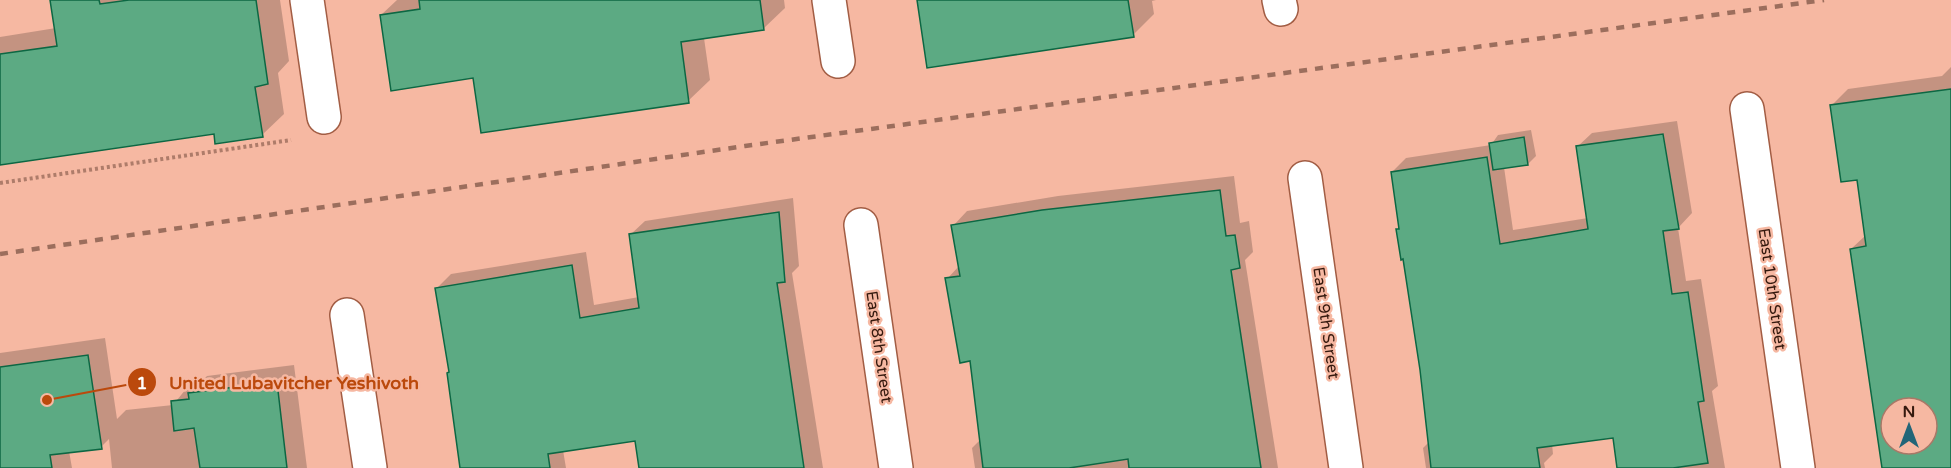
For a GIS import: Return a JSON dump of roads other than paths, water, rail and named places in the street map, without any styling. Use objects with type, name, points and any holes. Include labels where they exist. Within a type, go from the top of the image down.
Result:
[{"type":"street","points":[[307,0],[324,117]]},
{"type":"street","points":[[829,0],[838,61]]},
{"type":"street","name":"East 10th Street","points":[[1747,109],[1798,468]]},
{"type":"street","name":"East 9th Street","points":[[1305,178],[1346,468]]},
{"type":"street","name":"East 8th Street","points":[[861,225],[896,468]]},
{"type":"street","points":[[347,315],[370,468]]},
{"type":"railway","points":[[0,254],[745,146],[1824,0]]},
{"type":"place","name":"United Lubavitcher Yeshivoth","points":[[47,400]]}]
